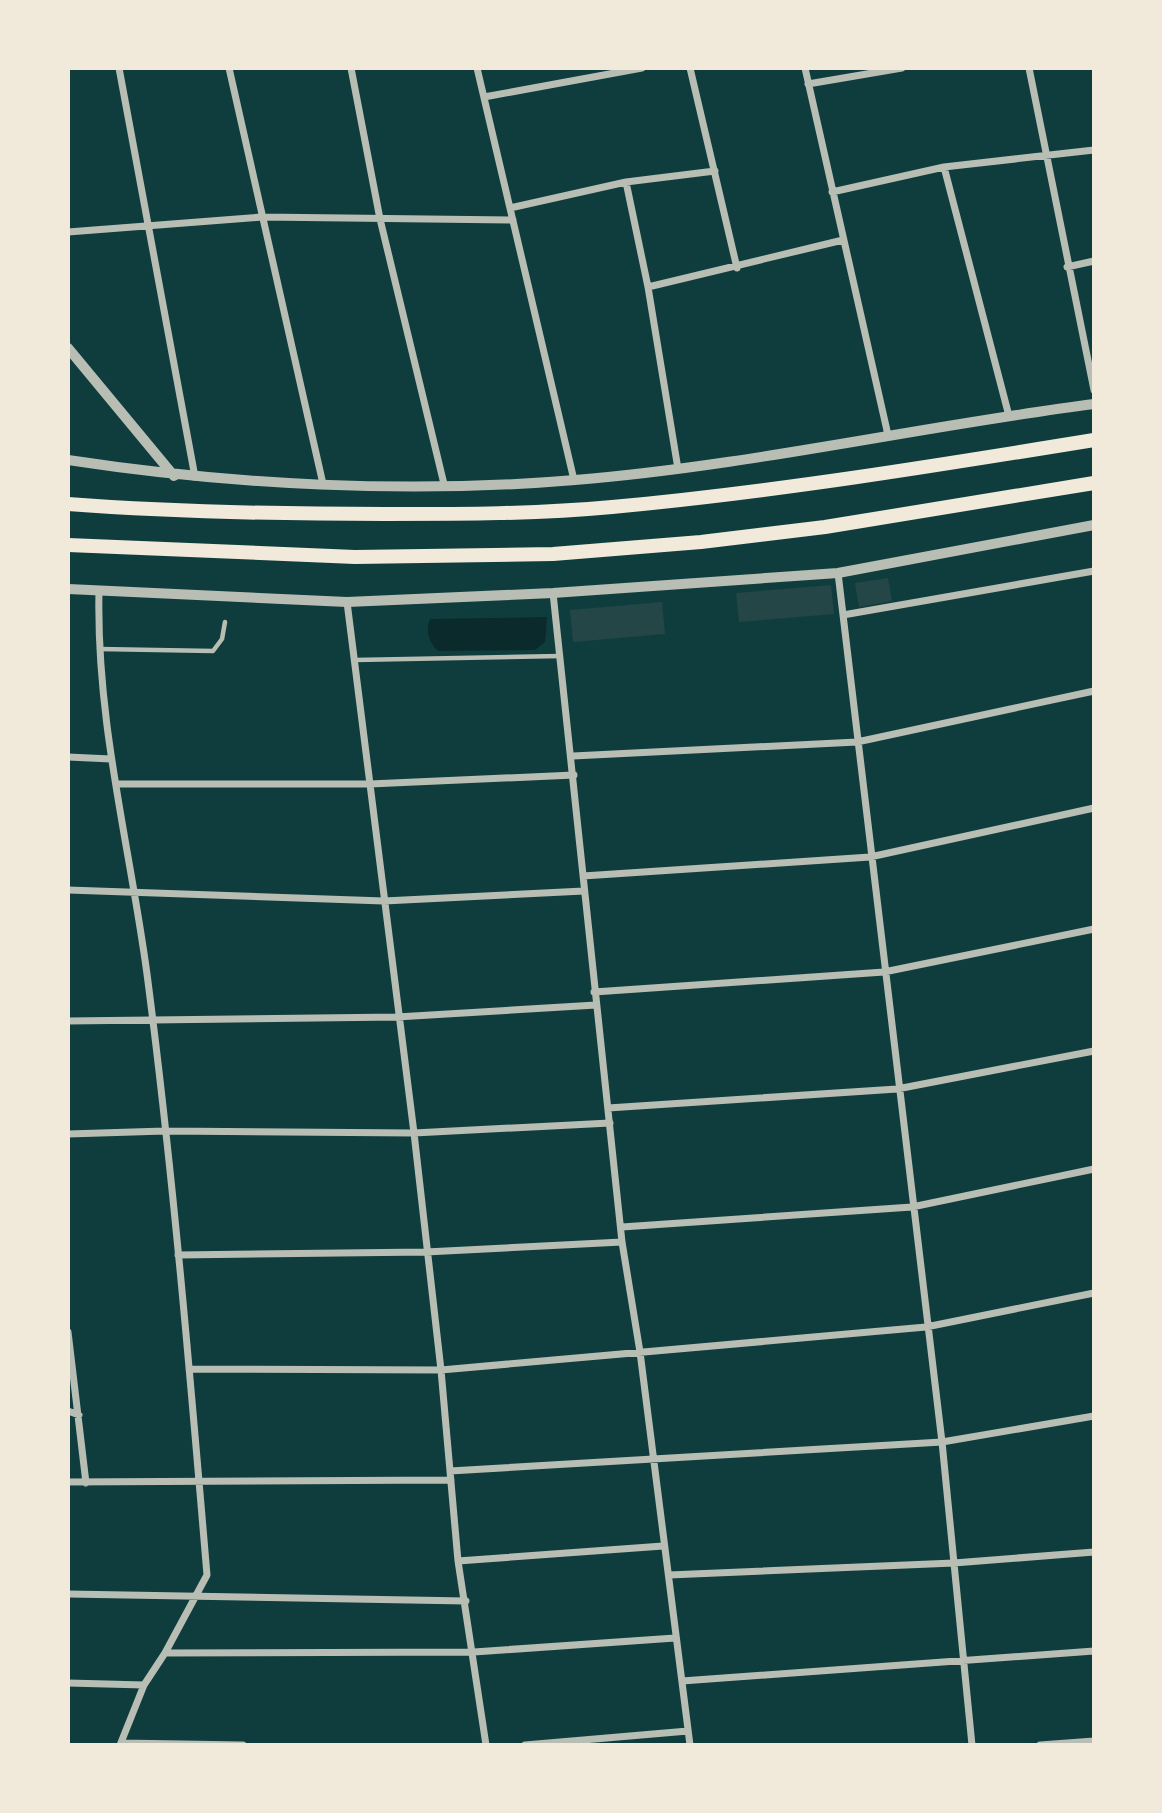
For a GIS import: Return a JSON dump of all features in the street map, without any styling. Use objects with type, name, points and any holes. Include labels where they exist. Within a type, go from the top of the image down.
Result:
[{"type":"highway","points":[[68,504],[174,512],[283,515],[473,514],[611,507],[805,485],[1094,440]]},
{"type":"highway","points":[[68,545],[355,557],[553,554],[701,542],[825,527],[1094,483]]},
{"type":"street","points":[[118,68],[195,477]]},
{"type":"street","points":[[229,68],[323,484]]},
{"type":"street","points":[[351,68],[380,219],[444,484]]},
{"type":"street","points":[[477,68],[574,480]]},
{"type":"street","points":[[484,97],[595,73],[642,68]]},
{"type":"street","points":[[690,68],[737,268]]},
{"type":"street","points":[[805,68],[888,435]]},
{"type":"street","points":[[808,84],[902,68]]},
{"type":"street","points":[[1029,68],[1067,267],[1094,390]]},
{"type":"street","points":[[832,192],[944,167],[1046,157],[1094,149]]},
{"type":"street","points":[[944,167],[1009,416]]},
{"type":"street","points":[[510,208],[626,182],[715,171]]},
{"type":"street","points":[[626,182],[648,287],[678,468]]},
{"type":"street","points":[[68,232],[262,217],[513,220]]},
{"type":"street","points":[[648,287],[737,268],[843,240]]},
{"type":"street","points":[[1067,267],[1094,261]]},
{"type":"street","points":[[68,348],[174,476]]},
{"type":"street","points":[[68,460],[174,476],[323,484],[574,480],[678,468],[1094,404]]},
{"type":"street","points":[[68,589],[347,602],[553,593],[838,573],[1094,525]]},
{"type":"street","points":[[843,615],[1094,571]]},
{"type":"street","points":[[838,573],[897,1089],[942,1442],[972,1745]]},
{"type":"street","points":[[99,592],[98,649],[111,759],[136,893],[153,1018],[207,1574],[165,1653],[144,1685],[121,1744],[243,1745]]},
{"type":"street","points":[[553,593],[573,756],[594,992],[622,1242],[640,1352],[690,1745]]},
{"type":"street","points":[[347,602],[397,1017],[414,1133],[441,1370],[458,1561],[474,1652],[486,1745]]},
{"type":"street","points":[[573,756],[857,742],[1094,691]]},
{"type":"street","points":[[68,757],[111,759]]},
{"type":"street","points":[[117,784],[370,784],[574,775]]},
{"type":"street","points":[[583,876],[870,856],[1094,808]]},
{"type":"street","points":[[68,890],[384,901],[584,891]]},
{"type":"street","points":[[594,992],[884,972],[1094,929]]},
{"type":"street","points":[[68,1021],[397,1017],[596,1005]]},
{"type":"street","points":[[608,1108],[897,1089],[1094,1051]]},
{"type":"street","points":[[68,1134],[165,1131],[414,1133],[610,1123]]},
{"type":"street","points":[[622,1227],[912,1208],[1094,1169]]},
{"type":"street","points":[[178,1255],[426,1252],[622,1242]]},
{"type":"street","points":[[189,1369],[441,1370],[926,1327],[1094,1293]]},
{"type":"street","points":[[68,1332],[86,1483]]},
{"type":"street","points":[[68,1411],[79,1415]]},
{"type":"street","points":[[450,1471],[942,1442],[1094,1416]]},
{"type":"street","points":[[68,1482],[451,1480]]},
{"type":"street","points":[[458,1561],[663,1546]]},
{"type":"street","points":[[669,1575],[954,1563],[1094,1552]]},
{"type":"street","points":[[68,1594],[466,1601]]},
{"type":"street","points":[[165,1653],[474,1652],[675,1638]]},
{"type":"street","points":[[682,1681],[1094,1651]]},
{"type":"street","points":[[68,1683],[144,1685]]},
{"type":"street","points":[[525,1745],[688,1731]]},
{"type":"street","points":[[1040,1745],[1094,1741]]},
{"type":"lane","points":[[98,649],[213,650],[222,639],[225,622]]},
{"type":"lane","points":[[355,660],[562,656]]},
{"type":"shaded area","points":[[888,578],[892,601],[859,607],[855,583]]},
{"type":"shaded area","points":[[831,585],[834,614],[739,622],[736,593]]},
{"type":"shaded area","points":[[662,602],[665,634],[573,642],[570,610]]},
{"type":"shaded area","points":[[547,617],[545,642],[535,650],[438,651],[428,632],[430,619]]}]
